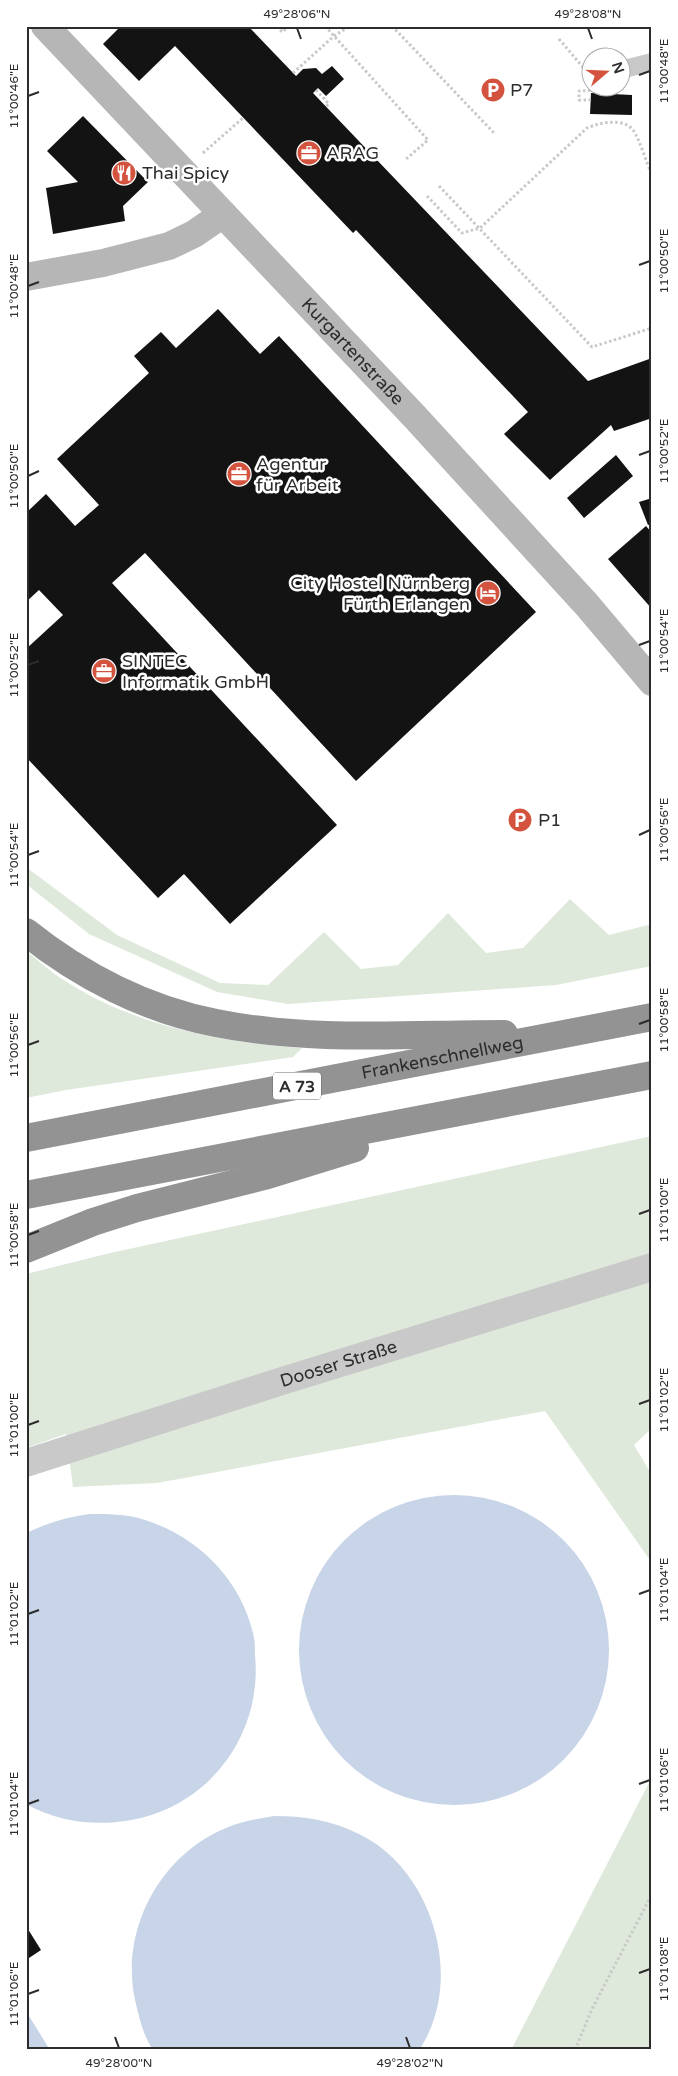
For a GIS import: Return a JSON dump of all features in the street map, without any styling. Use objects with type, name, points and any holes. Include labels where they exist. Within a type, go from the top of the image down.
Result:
[{"type":"highway","points":[[26,932],[72,964],[110,986],[165,1009],[214,1023],[287,1034],[568,1033]]},
{"type":"highway","name":"Frankenschnellweg","points":[[26,1138],[652,1018]]},
{"type":"highway","points":[[26,1195],[652,1075]]},
{"type":"highway","points":[[26,1249],[93,1222],[137,1208],[264,1176],[485,1107]]},
{"type":"main road","name":"Kurgartenstraße","points":[[45,26],[506,516],[587,605],[652,682]]},
{"type":"main road","points":[[26,277],[103,263],[169,246],[194,234],[223,214]]},
{"type":"street","name":"Dooser Straße","points":[[26,1463],[282,1381],[652,1267]]},
{"type":"lane","points":[[630,68],[652,62]]},
{"type":"path","points":[[277,26],[282,32],[288,26]]},
{"type":"path","points":[[325,26],[428,140],[405,160]]},
{"type":"path","points":[[293,72],[334,36],[350,26]]},
{"type":"path","points":[[392,26],[495,134]]},
{"type":"path","points":[[559,39],[580,64]]},
{"type":"path","points":[[297,69],[300,73]]},
{"type":"path","points":[[316,90],[329,104],[326,108]]},
{"type":"path","points":[[580,90],[579,100],[591,100]]},
{"type":"path","points":[[181,171],[244,118]]},
{"type":"path","points":[[427,196],[462,233],[480,228],[587,128],[599,123],[624,123],[632,130],[652,175]]},
{"type":"path","points":[[440,186],[592,346],[652,328]]},
{"type":"path","points":[[575,2050],[592,2009],[652,1894]]},
{"type":"green space","points":[[26,867],[117,935],[220,983],[268,985],[324,932],[361,969],[398,965],[448,913],[486,953],[523,948],[570,899],[609,935],[652,924],[652,966],[556,985],[288,1004],[217,992],[89,934],[26,884]]},
{"type":"green space","points":[[26,951],[55,974],[86,994],[115,1008],[145,1019],[207,1036],[302,1048],[293,1057],[66,1090],[26,1098]]},
{"type":"green space","points":[[652,1136],[652,1428],[634,1445],[652,1475],[652,1563],[545,1411],[157,1483],[73,1487],[66,1434],[26,1448],[26,1274],[110,1253]]},
{"type":"green space","points":[[652,1777],[652,2050],[511,2050]]},
{"type":"water","points":[[454,1495],[484,1498],[513,1507],[540,1521],[574,1552],[590,1577],[602,1605],[606,1620],[609,1650],[606,1680],[597,1709],[583,1736],[552,1770],[527,1786],[499,1798],[484,1802],[454,1805],[424,1802],[395,1793],[368,1779],[334,1748],[318,1723],[306,1695],[302,1680],[299,1650],[302,1620],[311,1591],[325,1564],[356,1530],[381,1514],[409,1502],[424,1498]]},
{"type":"water","points":[[90,1514],[136,1517],[162,1526],[197,1548],[213,1561],[238,1594],[247,1613],[255,1644],[255,1685],[249,1714],[239,1741],[223,1765],[204,1785],[181,1802],[154,1814],[125,1821],[99,1823],[74,1821],[49,1815],[26,1804],[26,1533],[57,1521]]},
{"type":"water","points":[[274,1816],[317,1820],[338,1825],[359,1834],[385,1850],[406,1873],[423,1900],[434,1929],[440,1961],[440,1992],[433,2022],[419,2050],[153,2050],[140,2019],[135,2000],[132,1974],[134,1947],[140,1922],[150,1898],[164,1876],[182,1856],[203,1840],[226,1828],[250,1820]]},
{"type":"water","points":[[26,2011],[50,2050],[26,2050]]},
{"type":"building","points":[[121,26],[248,26],[296,76],[303,69],[316,68],[322,74],[332,66],[344,79],[326,96],[318,88],[313,93],[588,381],[652,358],[652,418],[614,431],[611,425],[550,480],[504,434],[528,412],[356,230],[353,233],[175,46],[139,81],[103,44]]},
{"type":"building","points":[[630,95],[632,95],[632,115],[590,114],[591,98],[630,98]]},
{"type":"building","points":[[83,116],[148,182],[123,206],[125,221],[53,234],[46,188],[78,182],[47,151]]},
{"type":"building","points":[[218,309],[260,354],[279,336],[536,612],[356,781],[145,553],[112,583],[337,825],[230,924],[184,874],[158,898],[26,757],[26,649],[63,615],[39,590],[26,602],[26,513],[46,494],[75,526],[99,505],[57,459],[149,373],[134,356],[161,332],[176,348]]},
{"type":"building","points":[[616,455],[633,476],[584,518],[567,498]]},
{"type":"building","points":[[652,498],[652,524],[648,525],[639,502]]},
{"type":"building","points":[[646,526],[652,533],[652,609],[608,559]]},
{"type":"building","points":[[26,1926],[41,1950],[26,1960]]},
{"type":"place","name":"P7","points":[[493,90]]},
{"type":"place","name":"ARAG","points":[[309,153]]},
{"type":"place","name":"Thai Spicy","points":[[124,173]]},
{"type":"place","name":"Agentur für Arbeit","points":[[239,474]]},
{"type":"place","name":"City Hostel Nürnberg Fürth Erlangen","points":[[488,593]]},
{"type":"place","name":"SINTEC Informatik GmbH","points":[[104,671]]},
{"type":"place","name":"P1","points":[[520,820]]}]
